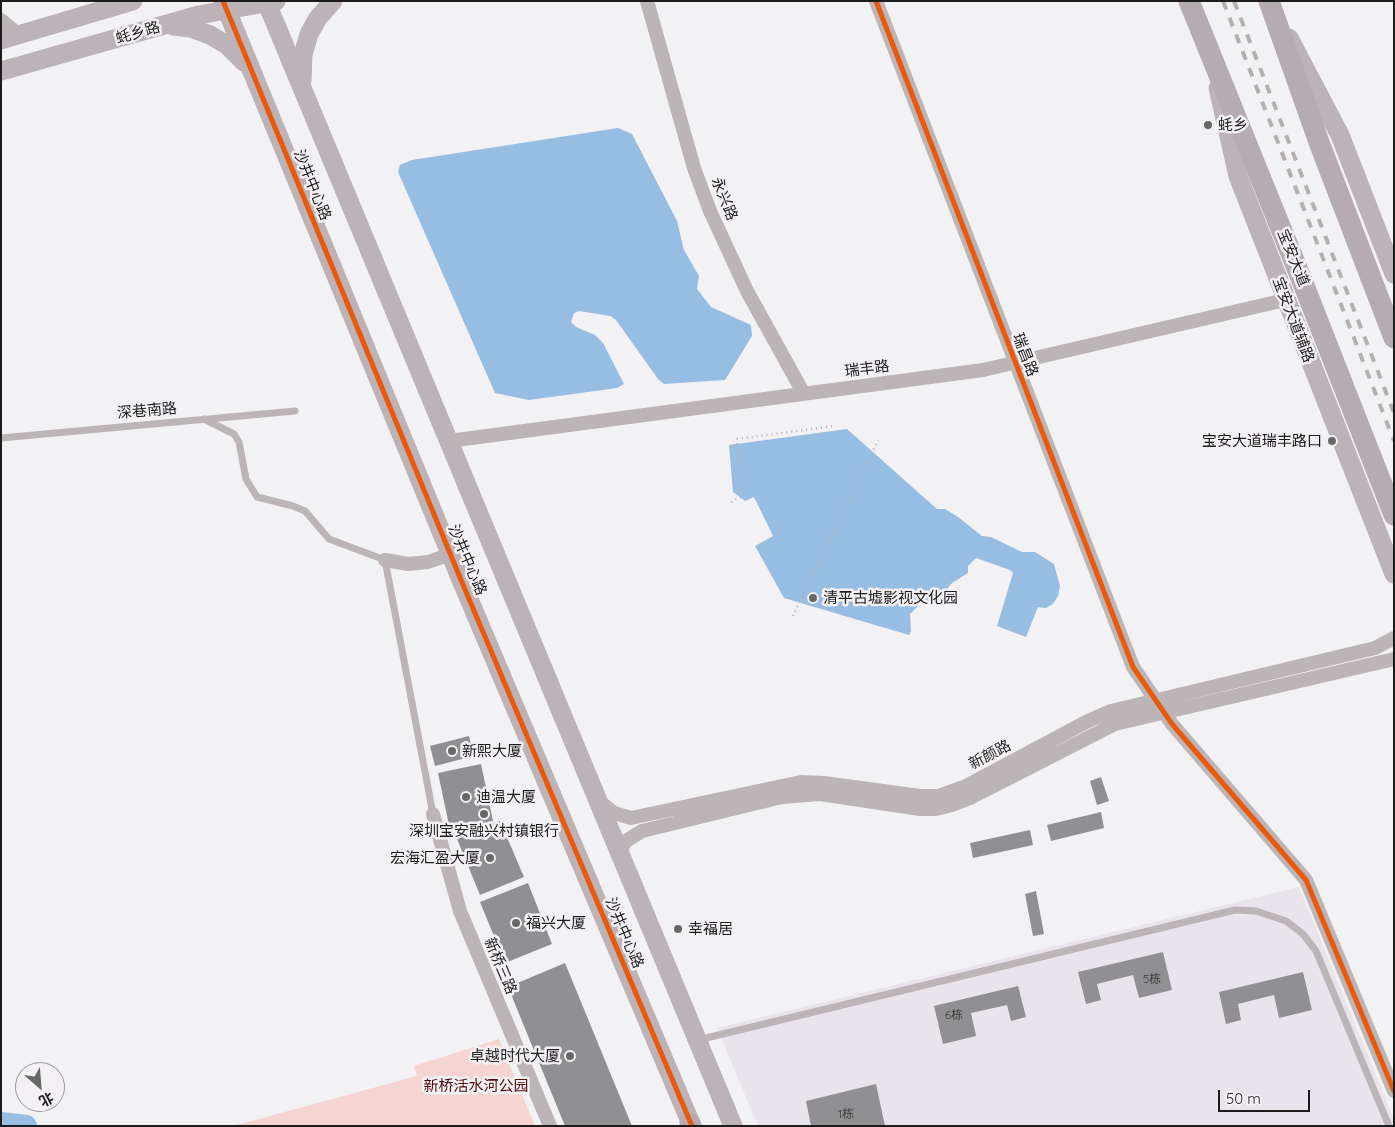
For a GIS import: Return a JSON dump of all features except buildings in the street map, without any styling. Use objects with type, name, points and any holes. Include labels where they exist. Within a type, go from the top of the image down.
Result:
[{"type":"main road","name":"宝安大道","points":[[1189,1],[1298,269],[1394,515]]},
{"type":"main road","points":[[1269,1],[1320,145],[1394,338]]},
{"type":"street","points":[[1,20],[10,37],[133,1]]},
{"type":"street","points":[[304,92],[302,66],[306,43],[318,18],[333,1]]},
{"type":"street","name":"永兴路","points":[[647,1],[694,168],[710,211],[747,291],[804,394]]},
{"type":"street","name":"瑞昌路","points":[[876,1],[1133,667],[1154,700],[1306,880],[1394,1091]]},
{"type":"street","points":[[1269,1],[1340,135],[1394,274]]},
{"type":"street","name":"沙井中心路","points":[[270,2],[304,92],[733,1126]]},
{"type":"street","name":"蚝乡路","points":[[1,71],[159,27],[225,6],[270,2]]},
{"type":"street","name":"沙井中心路","points":[[225,6],[451,554],[691,1125]]},
{"type":"street","points":[[92,13],[100,43]]},
{"type":"street","points":[[159,27],[181,27],[210,35],[235,52],[252,73]]},
{"type":"street","name":"宝安大道辅路","points":[[1212,60],[1225,126],[1238,176],[1394,574]]},
{"type":"street","name":"瑞丰路","points":[[449,441],[1016,364],[1285,300]]},
{"type":"street","points":[[385,560],[408,564],[428,562],[451,554]]},
{"type":"street","name":"新颜路","points":[[596,796],[608,809],[631,818],[801,782],[824,783],[920,796],[938,796],[966,786],[1088,721],[1117,709],[1375,648],[1394,638]]},
{"type":"street","name":"新颜路","points":[[621,856],[622,845],[642,831],[782,797],[820,794],[920,809],[936,809],[952,805],[970,798],[1092,734],[1115,724],[1163,711],[1394,659]]},
{"type":"street","name":"新桥三路","points":[[433,814],[460,911],[550,1126]]},
{"type":"lane","name":"深巷南路","points":[[1,438],[294,411]]},
{"type":"lane","points":[[204,419],[234,434],[239,442],[246,479],[256,498],[293,506],[305,512],[329,539],[385,560],[433,814]]},
{"type":"lane","points":[[698,1040],[1235,910],[1256,911],[1286,921],[1303,934],[1316,951],[1389,1126]]},
{"type":"path","points":[[731,502],[743,495],[737,439],[833,426]]},
{"type":"path","points":[[793,616],[878,440]]},
{"type":"shaded area","points":[[1299,887],[1394,1119],[1394,1126],[758,1126],[717,1028]]},
{"type":"green space","name":"新桥活水河公园","points":[[499,1039],[535,1126],[233,1126],[417,1076],[414,1066]]},
{"type":"water","points":[[618,128],[632,134],[677,221],[684,250],[699,276],[697,289],[711,307],[751,325],[752,336],[725,380],[664,384],[658,379],[616,320],[610,316],[579,311],[574,313],[571,322],[576,327],[595,335],[603,343],[624,384],[617,388],[529,400],[495,393],[398,172],[400,165],[412,160]]},
{"type":"water","points":[[847,429],[937,509],[945,509],[982,536],[991,537],[1022,552],[1035,552],[1054,564],[1060,586],[1058,596],[1053,604],[1046,608],[1038,607],[1026,637],[997,626],[1013,573],[1010,570],[976,558],[968,566],[968,573],[952,583],[938,600],[920,604],[910,614],[911,631],[909,635],[784,598],[755,546],[773,536],[754,497],[745,501],[733,492],[729,445]]},
{"type":"waterway","points":[[1,1123],[26,1126]]},
{"type":"railway","points":[[1223,1],[1394,441]]},
{"type":"railway","points":[[1234,1],[1394,413]]},
{"type":"cycle path","points":[[223,1],[461,580],[692,1126]]},
{"type":"cycle path","points":[[876,1],[1133,667],[1172,724],[1306,880],[1394,1091]]},
{"type":"place","name":"蚝乡","points":[[1208,125]]},
{"type":"place","name":"宝安大道瑞丰路口","points":[[1332,441]]},
{"type":"place","name":"清平古墟影视文化园","points":[[813,598]]},
{"type":"place","name":"新熙大厦","points":[[452,751]]},
{"type":"place","name":"迪温大厦","points":[[466,797]]},
{"type":"place","name":"深圳宝安融兴村镇银行","points":[[484,814]]},
{"type":"place","name":"宏海汇盈大厦","points":[[490,858]]},
{"type":"place","name":"福兴大厦","points":[[516,923]]},
{"type":"place","name":"幸福居","points":[[678,929]]},
{"type":"place","name":"卓越时代大厦","points":[[570,1056]]}]
